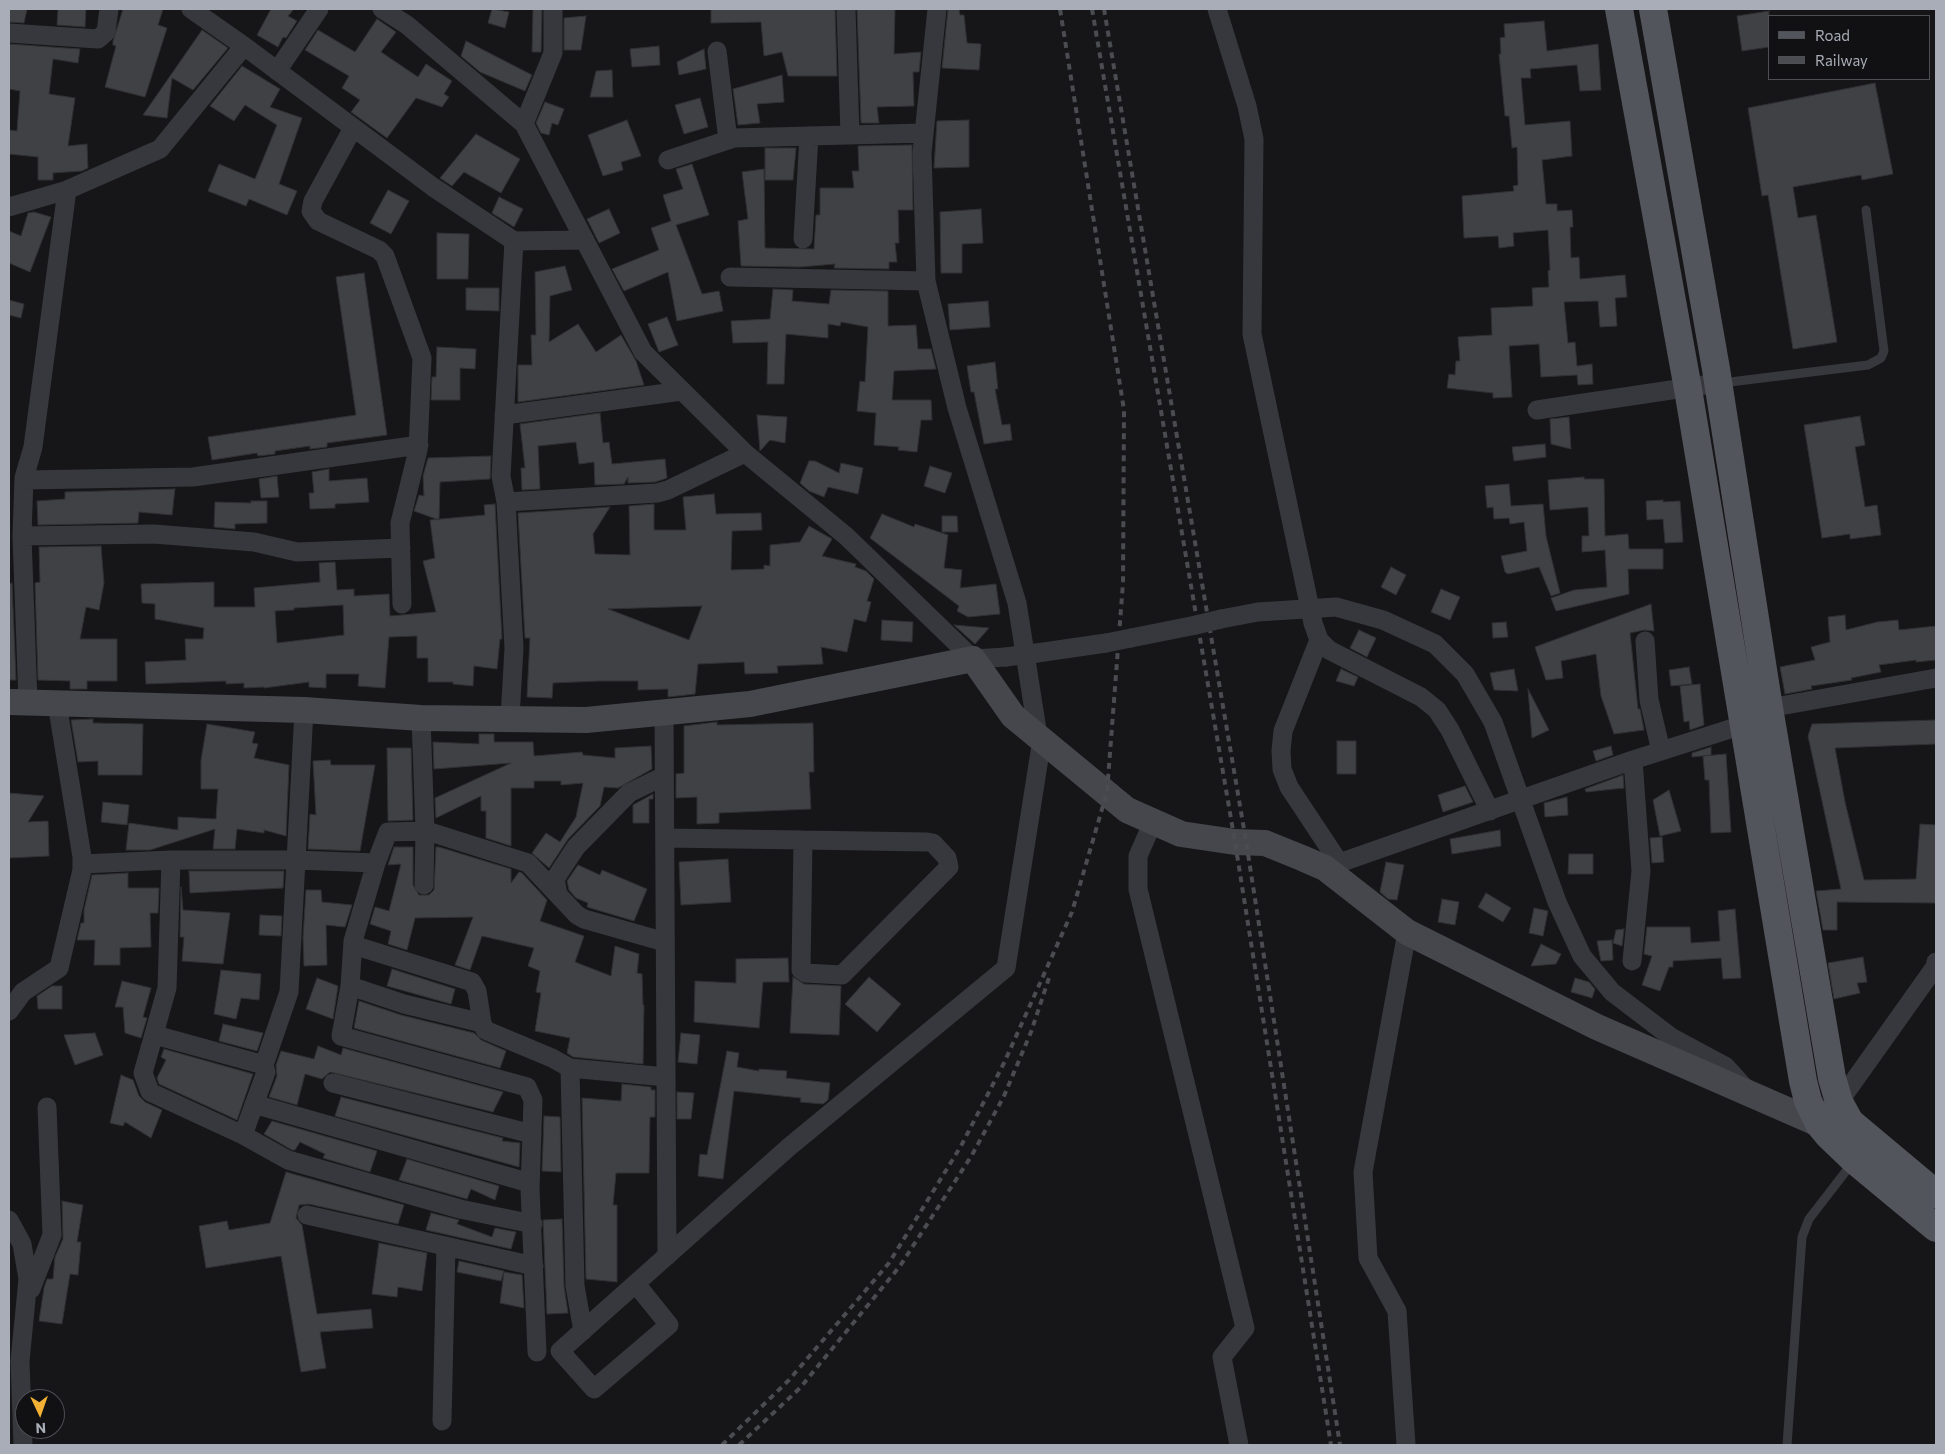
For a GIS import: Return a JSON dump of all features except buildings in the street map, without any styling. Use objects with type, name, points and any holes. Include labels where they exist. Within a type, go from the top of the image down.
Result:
[{"type":"main road","points":[[1619,9],[1688,389],[1803,1081],[1808,1101],[1819,1124]]},
{"type":"main road","points":[[1653,9],[1718,383],[1770,713],[1832,1078],[1839,1102],[1862,1150],[1936,1228]]},
{"type":"main road","points":[[18,702],[304,710],[421,718],[586,720],[750,704],[973,659],[1013,716],[1127,810],[1181,834],[1235,842],[1265,843],[1333,866],[1407,932],[1597,1028],[1819,1124],[1936,1194]]},
{"type":"main road","points":[[1819,1124],[1839,1102]]},
{"type":"street","points":[[9,33],[98,39],[106,32],[109,9]]},
{"type":"street","points":[[190,9],[277,70],[433,187],[514,241],[585,240]]},
{"type":"street","points":[[277,70],[319,9]]},
{"type":"street","points":[[524,124],[552,53],[553,9]]},
{"type":"street","points":[[846,9],[850,135]]},
{"type":"street","points":[[636,1284],[669,1325],[594,1389],[560,1351],[789,1147],[1006,968],[1040,737],[1017,603],[957,408],[926,281],[922,154],[937,9]]},
{"type":"street","points":[[1217,9],[1247,106],[1254,139],[1252,334],[1310,609],[1319,640],[1329,650],[1421,698],[1437,710],[1450,730],[1490,810]]},
{"type":"street","points":[[391,11],[524,124],[643,352],[745,453],[846,536],[973,659],[1006,658],[1106,643],[1258,612],[1336,607],[1384,620],[1435,644],[1465,674],[1493,722],[1557,902],[1582,956],[1612,992],[1671,1037],[1725,1066],[1751,1095]]},
{"type":"street","points":[[9,207],[67,190],[160,149],[244,46]]},
{"type":"street","points":[[717,51],[728,140]]},
{"type":"street","points":[[353,128],[313,202],[311,211],[318,221],[379,250],[385,256],[422,358],[419,445],[400,520],[402,604]]},
{"type":"street","points":[[668,160],[728,140],[924,133]]},
{"type":"street","points":[[803,239],[809,136]]},
{"type":"street","points":[[18,702],[24,480],[33,447],[67,190]]},
{"type":"street","points":[[510,718],[514,648],[506,502],[501,476],[514,241]]},
{"type":"street","points":[[730,277],[926,281]]},
{"type":"street","points":[[1537,410],[1688,389],[1718,383]]},
{"type":"street","points":[[504,415],[682,391]]},
{"type":"street","points":[[24,480],[193,477],[419,445]]},
{"type":"street","points":[[506,502],[657,493],[745,453]]},
{"type":"street","points":[[22,536],[154,534],[254,542],[298,552],[401,548]]},
{"type":"street","points":[[1319,640],[1283,731],[1282,769],[1289,787],[1333,866],[1633,760],[1744,724],[1770,713],[1936,678]]},
{"type":"street","points":[[1645,641],[1649,700],[1661,751]]},
{"type":"street","points":[[9,1011],[24,992],[59,968],[82,864],[57,703]]},
{"type":"street","points":[[243,1135],[266,1072],[264,1065],[288,1000],[304,710]]},
{"type":"street","points":[[664,712],[668,1256]]},
{"type":"street","points":[[421,718],[425,830],[424,885]]},
{"type":"street","points":[[1632,961],[1641,871],[1633,760]]},
{"type":"street","points":[[558,894],[555,879],[576,847],[629,793],[664,776]]},
{"type":"street","points":[[1152,822],[1138,856],[1138,889],[1244,1328],[1222,1357],[1239,1445]]},
{"type":"street","points":[[537,1352],[530,1183],[533,1100],[527,1087],[343,1038],[341,1033],[350,986],[353,945],[376,863],[388,832],[425,830],[528,862],[576,915],[584,920],[665,942]]},
{"type":"street","points":[[665,838],[803,840],[930,842],[947,858],[948,867],[845,973],[838,976],[805,973],[801,970],[803,840]]},
{"type":"street","points":[[82,864],[171,860],[296,860],[376,863]]},
{"type":"street","points":[[171,860],[167,986],[156,1035],[143,1073],[150,1092],[243,1135],[288,1160],[460,1209],[533,1224]]},
{"type":"street","points":[[1406,1445],[1397,1311],[1368,1258],[1363,1172],[1407,932]]},
{"type":"street","points":[[353,945],[472,982],[477,991],[482,1023],[485,1030],[552,1058],[570,1068],[666,1077]]},
{"type":"street","points":[[1839,1102],[1935,967],[1936,962]]},
{"type":"street","points":[[350,986],[404,1004],[482,1023]]},
{"type":"street","points":[[156,1035],[264,1065]]},
{"type":"street","points":[[570,1068],[574,1286],[583,1331]]},
{"type":"street","points":[[333,1082],[532,1134]]},
{"type":"street","points":[[254,1104],[530,1183]]},
{"type":"street","points":[[28,1296],[52,1235],[47,1107]]},
{"type":"street","points":[[307,1215],[534,1266]]},
{"type":"street","points":[[9,1220],[22,1244],[28,1278],[28,1296],[14,1376],[23,1445]]},
{"type":"street","points":[[442,1421],[446,1246]]},
{"type":"lane","points":[[1718,383],[1868,365],[1881,358],[1884,351],[1866,210]]},
{"type":"lane","points":[[1787,1445],[1802,1237],[1809,1219],[1862,1150]]},
{"type":"railway","points":[[722,1445],[789,1380],[889,1263],[961,1146],[1004,1063],[1072,912],[1107,792],[1123,583],[1124,410],[1060,9]]},
{"type":"railway","points":[[1092,9],[1235,842],[1331,1445]]},
{"type":"railway","points":[[1104,9],[1246,841],[1340,1445]]},
{"type":"railway","points":[[739,1445],[800,1388],[900,1266],[972,1155],[1004,1096],[1031,1032],[1050,975]]}]
